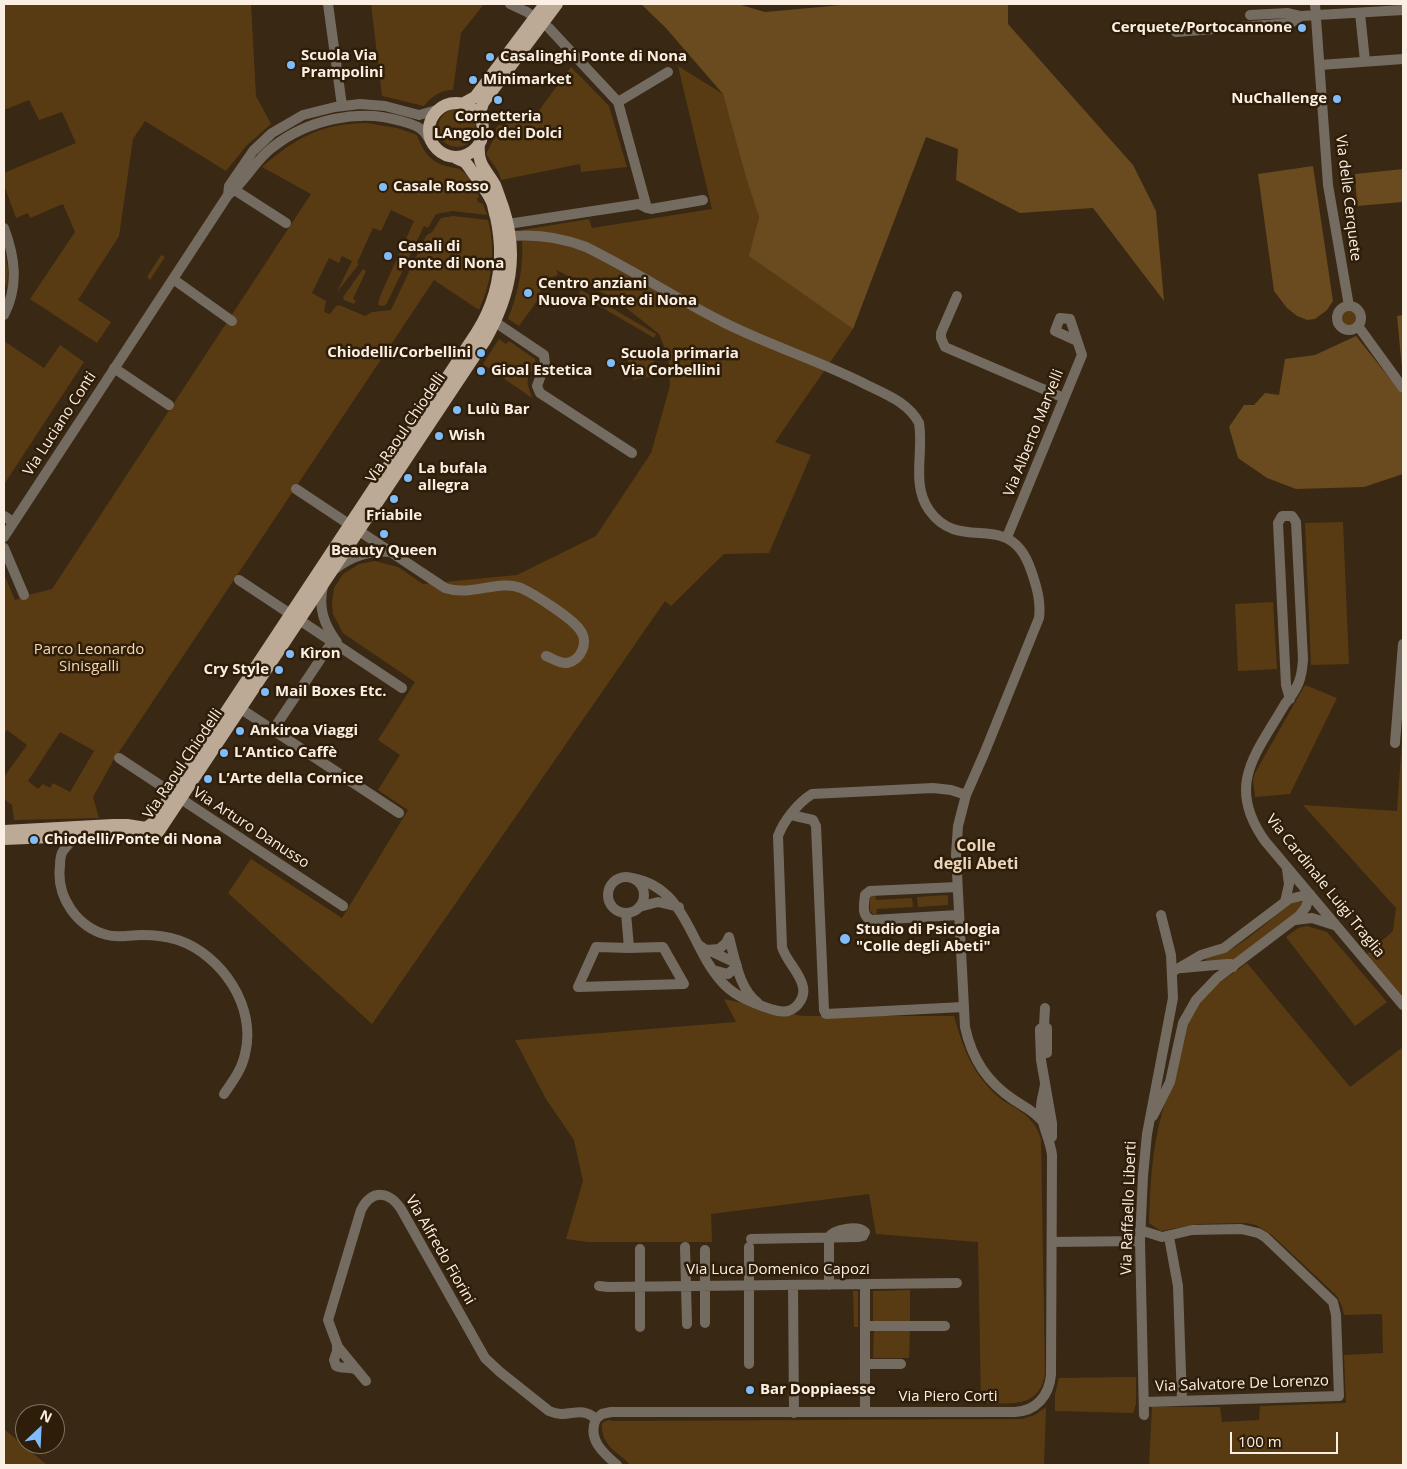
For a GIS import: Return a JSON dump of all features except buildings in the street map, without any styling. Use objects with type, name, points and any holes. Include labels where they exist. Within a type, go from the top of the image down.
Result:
[{"type":"main road","points":[[479,116],[483,103],[538,20],[545,4]]},
{"type":"main road","points":[[464,103],[475,97],[538,20],[556,4]]},
{"type":"main road","points":[[464,103],[470,106],[479,116],[483,132],[479,144],[469,154],[456,158],[443,156],[431,142],[429,126],[432,118],[444,104],[464,103]]},
{"type":"main road","name":"Via Raoul Chiodelli","points":[[4,831],[113,825],[132,825],[146,828],[153,823],[176,796],[506,294],[510,277],[509,230],[496,186],[479,161],[479,144]]},
{"type":"main road","name":"Via Raoul Chiodelli","points":[[456,158],[469,166],[492,202],[498,226],[500,273],[490,320]]},
{"type":"main road","name":"Via Raoul Chiodelli","points":[[295,617],[327,578],[354,527]]},
{"type":"main road","name":"Via Raoul Chiodelli","points":[[4,839],[122,834],[143,839],[151,838],[159,831],[176,796]]},
{"type":"street","points":[[328,4],[339,106],[337,118]]},
{"type":"street","points":[[510,4],[549,28],[618,102],[647,208]]},
{"type":"street","name":"Via delle Cerquete","points":[[1315,4],[1328,185],[1349,306]]},
{"type":"street","points":[[1250,15],[1288,13],[1301,16],[1403,10]]},
{"type":"street","points":[[1360,13],[1365,61]]},
{"type":"street","points":[[1176,32],[1291,23],[1301,16]]},
{"type":"street","points":[[1320,65],[1403,59]]},
{"type":"street","points":[[618,102],[668,72]]},
{"type":"street","name":"Via Luciano Conti","points":[[4,537],[9,524],[173,280],[231,190],[272,133],[303,115],[339,106],[373,104],[420,115],[437,110]]},
{"type":"street","name":"Via Luciano Conti","points":[[259,153],[272,148],[305,128],[337,118],[356,116],[392,118],[420,129],[431,142]]},
{"type":"street","points":[[231,190],[286,223]]},
{"type":"street","points":[[509,230],[639,204],[652,209],[703,200]]},
{"type":"street","points":[[4,228],[15,270],[12,292],[4,315]]},
{"type":"street","points":[[509,230],[576,243],[602,255],[719,320],[748,334],[834,369],[897,401],[915,416],[920,431],[919,480],[921,492],[924,502],[936,518],[948,527],[957,530],[978,534],[998,534],[1007,537],[1021,549],[1027,559],[1039,601],[1039,618],[988,746],[966,795],[956,840],[957,888],[964,1027],[974,1056],[991,1081],[1000,1090],[1035,1113],[1042,1121]]},
{"type":"street","points":[[173,280],[232,321]]},
{"type":"street","points":[[957,296],[941,332],[941,338],[945,347],[1064,398]]},
{"type":"street","points":[[1353,306],[1360,313],[1361,317],[1358,326],[1350,330],[1345,329],[1338,323],[1340,310],[1353,306]]},
{"type":"street","points":[[490,320],[544,355],[546,364],[536,386],[540,392],[632,454]]},
{"type":"street","points":[[1358,326],[1403,388]]},
{"type":"street","name":"Via Alberto Marvelli","points":[[1007,537],[1082,355],[1077,341]]},
{"type":"street","name":"Via Luciano Conti","points":[[114,368],[169,405]]},
{"type":"street","points":[[296,489],[445,588],[465,592],[504,586],[519,587],[574,623],[582,632],[584,639],[584,648],[578,656],[567,663],[546,656]]},
{"type":"street","points":[[4,516],[9,524]]},
{"type":"street","name":"Via Cardinale Luigi Traglia","points":[[1290,699],[1286,685],[1279,552],[1278,523],[1282,516],[1292,516],[1296,522],[1304,659],[1299,686],[1248,770],[1246,797],[1252,820],[1265,841],[1403,1005]]},
{"type":"street","points":[[4,548],[24,595]]},
{"type":"street","points":[[1279,552],[1297,551]]},
{"type":"street","points":[[336,645],[323,620],[321,606],[327,578],[346,561],[363,554],[392,552]]},
{"type":"street","points":[[239,580],[402,688]]},
{"type":"street","points":[[1282,605],[1300,604]]},
{"type":"street","points":[[1395,743],[1403,644]]},
{"type":"street","points":[[274,730],[336,645]]},
{"type":"street","name":"Via Raoul Chiodelli","points":[[236,706],[399,813]]},
{"type":"street","name":"Via Arturo Danusso","points":[[119,758],[343,906]]},
{"type":"street","points":[[678,907],[658,902],[626,913],[615,909],[611,905],[608,894],[609,888],[614,880],[621,877],[644,880],[653,884],[666,893],[678,907],[703,947],[713,970],[733,992],[748,1001],[763,1006],[783,1012],[792,1010],[800,1002],[804,990],[800,978],[785,955],[782,942],[777,843],[780,830],[802,800],[812,794],[938,788],[966,795]]},
{"type":"street","points":[[791,815],[810,819],[816,823],[824,1010],[826,1014],[963,1007]]},
{"type":"street","points":[[62,853],[78,835]]},
{"type":"street","points":[[47,836],[59,846],[62,853],[59,873],[62,891],[68,906],[85,925],[108,936],[161,936],[179,940],[203,953],[226,975],[243,1009],[247,1028],[246,1053],[240,1069],[224,1094]]},
{"type":"street","points":[[1285,902],[1289,884],[1286,865]]},
{"type":"street","points":[[632,878],[638,881],[643,889],[644,897],[639,907]]},
{"type":"street","points":[[957,888],[870,891],[865,895],[865,915],[868,919],[872,920],[958,916]]},
{"type":"street","points":[[1149,1123],[1167,1089],[1179,1035],[1188,1011],[1207,988],[1294,920],[1306,907],[1310,894],[1294,897],[1285,902],[1224,948],[1201,955],[1172,972]]},
{"type":"street","points":[[626,913],[629,948]]},
{"type":"street","name":"Via Raffaello Liberti","points":[[1144,1415],[1140,1242],[1143,1176],[1149,1123],[1171,1012],[1172,998],[1171,954],[1161,915]]},
{"type":"street","points":[[1294,920],[1312,918],[1337,926]]},
{"type":"street","points":[[703,947],[719,949],[726,943],[729,937],[749,994],[763,1006]]},
{"type":"street","points":[[596,947],[629,948],[663,947],[684,984],[578,987],[596,947]]},
{"type":"street","points":[[703,947],[717,956],[737,964]]},
{"type":"street","points":[[713,970],[728,974],[734,970],[737,964]]},
{"type":"street","points":[[1172,972],[1184,968],[1203,966],[1231,964],[1233,967]]},
{"type":"street","name":"Via Piero Corti","points":[[596,1419],[602,1414],[611,1412],[1018,1412],[1036,1406],[1048,1390],[1050,1380],[1052,1123],[1044,1068],[1041,1060],[1040,1029],[1044,1026],[1045,1008]]},
{"type":"street","points":[[1016,1101],[1027,1102],[1036,1098],[1042,1092],[1045,1084]]},
{"type":"street","name":"Via Piero Corti","points":[[1045,1084],[1041,1103],[1042,1121],[1051,1145]]},
{"type":"street","name":"Via Alfredo Fiorini","points":[[366,1380],[359,1372],[350,1367],[337,1351],[337,1345],[329,1327],[328,1317],[364,1204],[370,1198],[377,1195],[386,1195],[394,1199],[402,1209],[481,1352],[490,1363],[549,1411],[562,1414],[586,1412],[596,1419]]},
{"type":"street","points":[[1140,1230],[1155,1236],[1169,1237],[1178,1286],[1182,1401]]},
{"type":"street","name":"Via Salvatore De Lorenzo","points":[[1145,1402],[1339,1396],[1336,1315],[1333,1302],[1265,1237],[1250,1230],[1192,1230],[1169,1237]]},
{"type":"street","points":[[748,1364],[750,1243],[829,1237],[829,1285]]},
{"type":"street","points":[[1052,1242],[1140,1242]]},
{"type":"street","points":[[685,1248],[687,1324]]},
{"type":"street","points":[[640,1249],[640,1327]]},
{"type":"street","points":[[705,1250],[705,1323]]},
{"type":"street","name":"Via Luca Domenico Capozi","points":[[599,1286],[792,1286],[957,1283]]},
{"type":"street","points":[[865,1285],[865,1412]]},
{"type":"street","points":[[792,1286],[794,1413]]},
{"type":"street","points":[[865,1326],[945,1326]]},
{"type":"street","points":[[865,1364],[901,1364]]},
{"type":"street","points":[[596,1419],[594,1430],[596,1442],[600,1450],[617,1465]]},
{"type":"green space","points":[[4,4],[251,4],[256,96],[271,124],[247,145],[226,171],[145,121],[133,139],[119,236],[78,300],[111,322],[97,343],[30,299],[75,232],[63,204],[30,218],[28,213],[16,218],[4,185],[4,173],[76,143],[62,112],[39,120],[29,100],[4,110]]},
{"type":"green space","points":[[371,4],[484,4],[461,33],[453,90],[437,94],[424,106],[382,96]]},
{"type":"green space","points":[[678,66],[723,94],[759,217],[750,256],[853,329],[775,442],[811,455],[769,553],[724,554],[671,606],[665,601],[372,1024],[228,893],[251,859],[342,918],[408,810],[378,790],[400,755],[378,740],[415,682],[343,633],[333,614],[332,603],[334,588],[343,574],[359,564],[375,561],[398,567],[423,584],[517,575],[596,536],[651,453],[670,386],[668,356],[659,334],[615,299],[556,270],[558,275],[539,281],[542,301],[537,301],[519,326],[508,319],[520,280],[522,239],[540,239],[522,230],[589,219],[592,228],[712,209]]},
{"type":"green space","points":[[571,67],[609,106],[627,167],[581,172],[580,164],[501,180],[498,171],[486,154],[494,138],[497,126],[535,116]]},
{"type":"green space","points":[[457,109],[464,110],[470,115],[475,121],[475,135],[470,141],[464,146],[457,147],[450,146],[444,141],[439,135],[438,128],[439,121],[444,115],[450,110]]},
{"type":"green space","name":"Parco Leonardo Sinisgalli","points":[[367,123],[397,128],[417,135],[421,146],[435,162],[459,169],[467,175],[479,196],[478,202],[483,204],[487,215],[453,211],[436,214],[428,228],[424,226],[384,306],[378,305],[380,296],[414,221],[391,210],[381,231],[373,228],[357,263],[359,264],[337,292],[352,261],[342,256],[339,263],[329,258],[312,293],[326,301],[324,312],[330,314],[339,305],[365,316],[372,312],[391,310],[426,236],[432,232],[441,218],[453,216],[488,220],[492,243],[490,277],[479,310],[434,280],[113,761],[93,797],[99,818],[14,820],[12,805],[4,799],[4,777],[27,745],[7,730],[4,734],[4,574],[15,600],[52,589],[311,194],[262,167],[298,140],[310,134],[322,129]],"holes":[[[60,732],[98,753],[94,751],[70,792],[53,783],[50,788],[43,784],[38,789],[28,781]]]},
{"type":"green space","points":[[4,246],[8,270],[7,288],[4,280]]},
{"type":"green space","points":[[161,255],[165,257],[150,280],[147,277]]},
{"type":"green space","points":[[363,269],[366,271],[353,299],[356,301],[354,304],[344,300],[343,297]]},
{"type":"green space","points":[[581,290],[656,334],[654,338],[579,294]]},
{"type":"green space","points":[[1349,311],[1357,319],[1349,327],[1341,319]]},
{"type":"green space","points":[[499,339],[506,344],[509,341],[535,359],[536,362],[528,381],[532,398],[483,364]]},
{"type":"green space","points":[[4,341],[44,368],[60,345],[84,362],[5,483],[4,479]]},
{"type":"green space","points":[[652,355],[657,375],[633,380],[628,360]]},
{"type":"green space","points":[[1343,522],[1349,664],[1311,665],[1305,523]]},
{"type":"green space","points":[[1273,602],[1277,669],[1238,671],[1235,604]]},
{"type":"green space","points":[[1305,685],[1337,698],[1290,794],[1255,797],[1253,780],[1255,773]]},
{"type":"green space","points":[[1403,725],[1403,999],[1366,955],[1393,931],[1396,908],[1303,805],[1397,811]]},
{"type":"green space","points":[[872,895],[875,895],[876,900],[912,898],[913,907],[877,909],[876,915],[870,911]]},
{"type":"green space","points":[[948,895],[948,905],[918,907],[917,897]]},
{"type":"green space","points":[[1304,901],[1300,912],[1235,961],[1206,962],[1206,959],[1217,956],[1238,945],[1293,903]]},
{"type":"green space","points":[[1307,926],[1327,932],[1387,1002],[1355,1026],[1286,937],[1298,928]]},
{"type":"green space","points":[[1247,963],[1350,1087],[1403,1047],[1403,1465],[1149,1465],[1152,1406],[1220,1407],[1222,1422],[1259,1420],[1260,1406],[1346,1403],[1344,1355],[1383,1353],[1382,1314],[1344,1315],[1337,1296],[1272,1235],[1256,1225],[1246,1223],[1198,1224],[1161,1231],[1149,1223],[1151,1181],[1156,1140],[1189,1017],[1204,996]]},
{"type":"green space","points":[[724,999],[802,1016],[954,1016],[969,1058],[980,1076],[999,1098],[1028,1118],[1036,1128],[1041,1139],[1045,1374],[1042,1386],[1036,1394],[1021,1402],[981,1403],[978,1242],[876,1234],[869,1194],[711,1214],[712,1242],[588,1242],[566,1239],[583,1181],[574,1140],[546,1099],[515,1040],[736,1022]]},
{"type":"green space","points":[[910,1290],[910,1324],[873,1325],[873,1291]]},
{"type":"green space","points":[[853,1291],[858,1291],[858,1327],[854,1327]]},
{"type":"green space","points":[[874,1330],[910,1330],[909,1358],[873,1358]]},
{"type":"green space","points":[[1136,1377],[1136,1404],[1133,1413],[1055,1411],[1055,1394],[1059,1378]]},
{"type":"green space","points":[[1046,1407],[1044,1465],[630,1465],[607,1443],[602,1431],[602,1423],[608,1420],[1022,1419],[1035,1415]]},
{"type":"green space","points":[[4,1429],[15,1438],[15,1454],[34,1454],[47,1465],[4,1465]]},
{"type":"shaded area","points":[[641,4],[738,4],[765,12],[853,4],[1008,4],[1008,24],[1133,165],[1156,211],[1164,301],[1093,208],[1020,213],[956,180],[958,149],[926,137],[853,329],[749,256],[759,217],[723,94],[665,27]]},
{"type":"shaded area","points":[[1313,166],[1333,301],[1327,310],[1315,319],[1307,320],[1297,316],[1287,308],[1274,291],[1258,174]]},
{"type":"shaded area","points":[[1403,169],[1403,202],[1357,206],[1355,174]]},
{"type":"shaded area","points":[[1403,315],[1403,379],[1397,316]]},
{"type":"shaded area","points":[[1356,336],[1403,395],[1403,474],[1364,487],[1296,489],[1267,478],[1238,458],[1229,427],[1244,405],[1254,405],[1265,393],[1279,395],[1285,359],[1315,355]]},
{"type":"place","name":"Cerquete/Portocannone","points":[[1302,28]]},
{"type":"place","name":"Casalinghi Ponte di Nona","points":[[490,57]]},
{"type":"place","name":"Scuola Via Prampolini","points":[[291,65]]},
{"type":"place","name":"Minimarket","points":[[473,80]]},
{"type":"place","name":"NuChallenge","points":[[1337,99]]},
{"type":"place","name":"Cornetteria LAngolo dei Dolci","points":[[498,100]]},
{"type":"place","name":"Casale Rosso","points":[[383,187]]},
{"type":"place","name":"Casali di Ponte di Nona","points":[[388,256]]},
{"type":"place","name":"Centro anziani Nuova Ponte di Nona","points":[[528,293]]},
{"type":"place","name":"Chiodelli/Corbellini","points":[[481,353]]},
{"type":"place","name":"Scuola primaria Via Corbellini","points":[[611,363]]},
{"type":"place","name":"Gioal Estetica","points":[[481,371]]},
{"type":"place","name":"Lulù Bar","points":[[457,410]]},
{"type":"place","name":"Wish","points":[[439,436]]},
{"type":"place","name":"La bufala allegra","points":[[408,478]]},
{"type":"place","name":"Friabile","points":[[394,499]]},
{"type":"place","name":"Beauty Queen","points":[[384,534]]},
{"type":"place","name":"Kìron","points":[[290,654]]},
{"type":"place","name":"Cry Style","points":[[279,670]]},
{"type":"place","name":"Mail Boxes Etc.","points":[[265,692]]},
{"type":"place","name":"Ankiroa Viaggi","points":[[240,731]]},
{"type":"place","name":"L’Antico Caffè","points":[[224,753]]},
{"type":"place","name":"L’Arte della Cornice","points":[[208,779]]},
{"type":"place","name":"Chiodelli/Ponte di Nona","points":[[34,840]]},
{"type":"place","name":"Studio di Psicologia \"Colle degli Abeti\"","points":[[845,939]]},
{"type":"place","name":"Bar Doppiaesse","points":[[750,1390]]},
{"type":"district","name":"Colle degli Abeti","points":[[976,855]]}]
